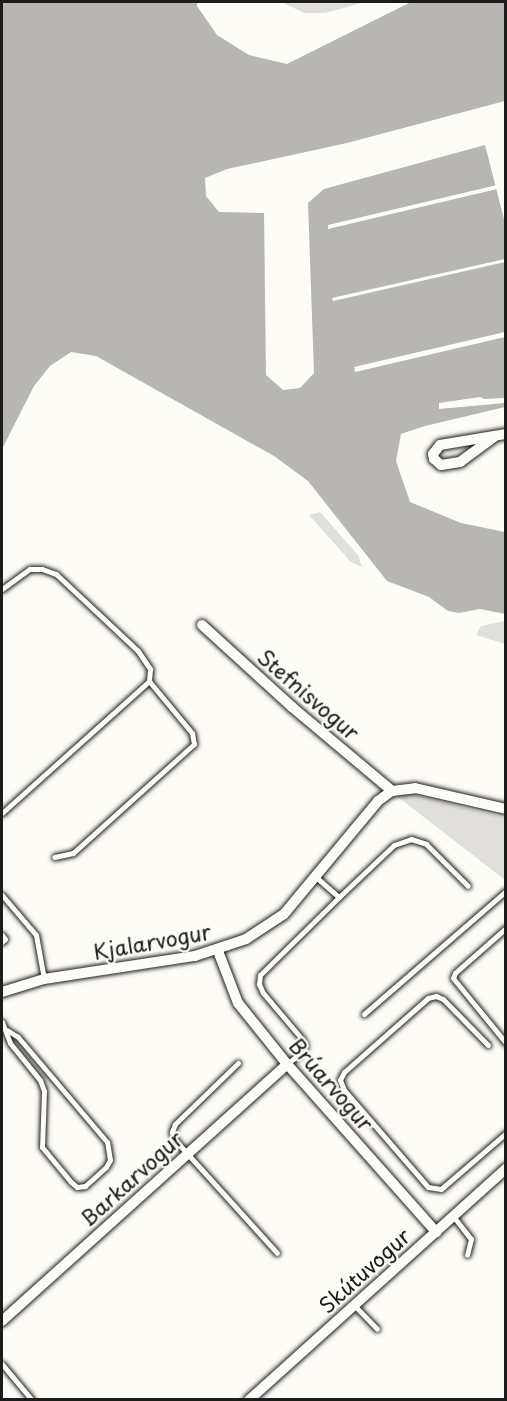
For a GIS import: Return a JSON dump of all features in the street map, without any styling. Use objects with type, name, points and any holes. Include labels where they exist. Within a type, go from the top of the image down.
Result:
[{"type":"street","points":[[494,437],[460,462],[441,465],[434,459],[433,454],[440,445],[506,434]]},
{"type":"street","name":"Stefnisvogur","points":[[202,625],[292,707],[392,791]]},
{"type":"street","points":[[392,791],[415,788],[506,809]]},
{"type":"street","name":"Kjalarvogur","points":[[2,992],[44,979],[218,951],[246,939],[274,921],[317,878],[378,801],[392,791]]},
{"type":"street","name":"Brúarvogur","points":[[218,951],[238,1003],[287,1064],[436,1232]]},
{"type":"street","name":"Barkarvogur","points":[[2,1321],[287,1064]]},
{"type":"street","name":"Skútuvogur","points":[[249,1400],[506,1169]]},
{"type":"lane","points":[[2,588],[30,569],[42,569],[56,574],[138,651],[150,669],[149,681],[2,813]]},
{"type":"lane","points":[[54,857],[73,853],[194,744],[192,733],[149,681]]},
{"type":"lane","points":[[287,1064],[303,1051],[305,1045],[263,993],[259,984],[260,975],[339,897],[394,844],[411,839],[426,844],[468,886]]},
{"type":"lane","points":[[317,878],[339,897]]},
{"type":"lane","points":[[364,1014],[506,891]]},
{"type":"lane","points":[[2,895],[36,935],[44,979]]},
{"type":"lane","points":[[506,928],[455,972],[453,978],[506,1043]]},
{"type":"lane","points":[[2,935],[5,939],[2,942]]},
{"type":"lane","points":[[488,1045],[443,999],[436,996],[428,998],[344,1071],[340,1080],[344,1090],[428,1187],[441,1188],[506,1133]]},
{"type":"lane","points":[[2,1022],[10,1043],[40,1080],[44,1091],[42,1147],[71,1182],[77,1187],[85,1186],[106,1167],[110,1160],[107,1142],[18,1037],[6,1030]]},
{"type":"lane","points":[[238,1062],[175,1124],[172,1131],[175,1140],[277,1253]]},
{"type":"lane","points":[[453,1216],[471,1239],[466,1255]]},
{"type":"lane","points":[[354,1305],[377,1329]]},
{"type":"lane","points":[[2,1365],[32,1400]]},
{"type":"shaded area","points":[[2,2],[197,2],[197,6],[217,35],[249,55],[287,64],[411,2],[505,2],[505,101],[347,143],[227,169],[205,178],[206,196],[219,212],[264,213],[266,375],[283,390],[300,388],[314,373],[308,203],[324,189],[485,145],[505,223],[505,407],[401,434],[396,461],[410,502],[461,523],[505,532],[505,614],[480,609],[459,613],[448,611],[429,597],[387,581],[308,481],[274,456],[96,356],[71,352],[50,366],[34,386],[2,449]]},
{"type":"shaded area","points":[[282,2],[365,2],[325,13],[304,13]]},
{"type":"shaded area","points":[[320,512],[358,555],[362,567],[351,562],[309,515]]},
{"type":"shaded area","points":[[505,621],[505,644],[476,635],[481,626]]},
{"type":"shaded area","points":[[400,794],[411,794],[505,818],[505,880],[398,797]]},
{"type":"pier","points":[[497,185],[497,189],[328,229],[328,225]]},
{"type":"pier","points":[[505,259],[505,262],[333,301],[332,298]]},
{"type":"pier","points":[[505,332],[505,337],[355,372],[354,367]]},
{"type":"pier","points":[[480,397],[484,399],[505,398],[505,403],[439,409],[439,403]]}]
